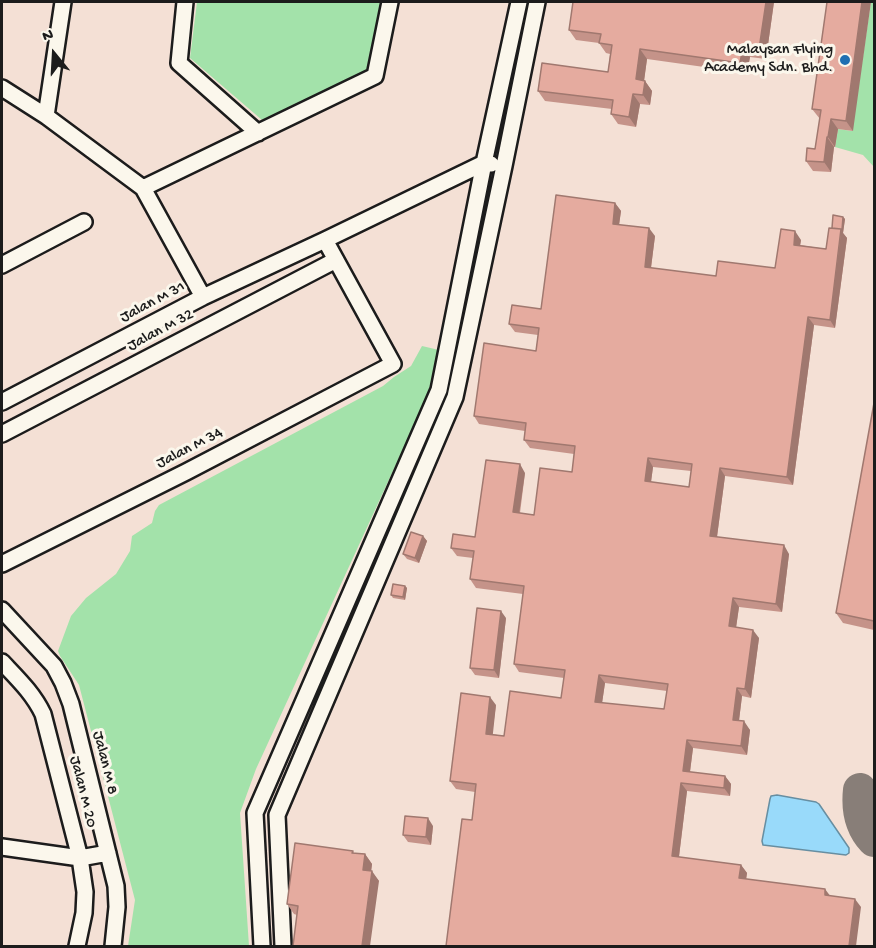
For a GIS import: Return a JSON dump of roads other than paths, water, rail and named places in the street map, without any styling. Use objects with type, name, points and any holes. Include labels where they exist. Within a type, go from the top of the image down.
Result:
[{"type":"street","points":[[46,116],[63,2]]},
{"type":"street","points":[[185,2],[179,63],[258,133]]},
{"type":"street","points":[[143,188],[375,76],[390,2]]},
{"type":"street","points":[[262,946],[255,813],[439,390],[519,2]]},
{"type":"street","points":[[283,946],[277,815],[455,397],[537,2]]},
{"type":"street","points":[[2,88],[46,116],[143,188],[203,297]]},
{"type":"street","points":[[484,163],[504,166]]},
{"type":"street","name":"Jalan M 31","points":[[4,398],[203,297],[484,163]]},
{"type":"street","points":[[2,265],[84,222]]},
{"type":"street","points":[[324,240],[336,260]]},
{"type":"street","name":"Jalan M 34","points":[[2,564],[393,364],[336,260]]},
{"type":"street","name":"Jalan M 32","points":[[2,434],[336,260]]},
{"type":"street","name":"Jalan M 8","points":[[2,610],[54,666],[71,704],[116,886],[117,907],[113,946]]},
{"type":"street","name":"Jalan M 20","points":[[2,662],[31,693],[43,714],[80,858],[85,892],[84,913],[76,946]]},
{"type":"street","points":[[2,847],[80,858],[108,853]]},
{"type":"water","points":[[777,795],[819,804],[849,848],[849,853],[846,855],[763,845],[770,799],[771,796]]},
{"type":"place","name":"Malaysan Flying Academy Sdn. Bhd.","points":[[845,60]]}]
